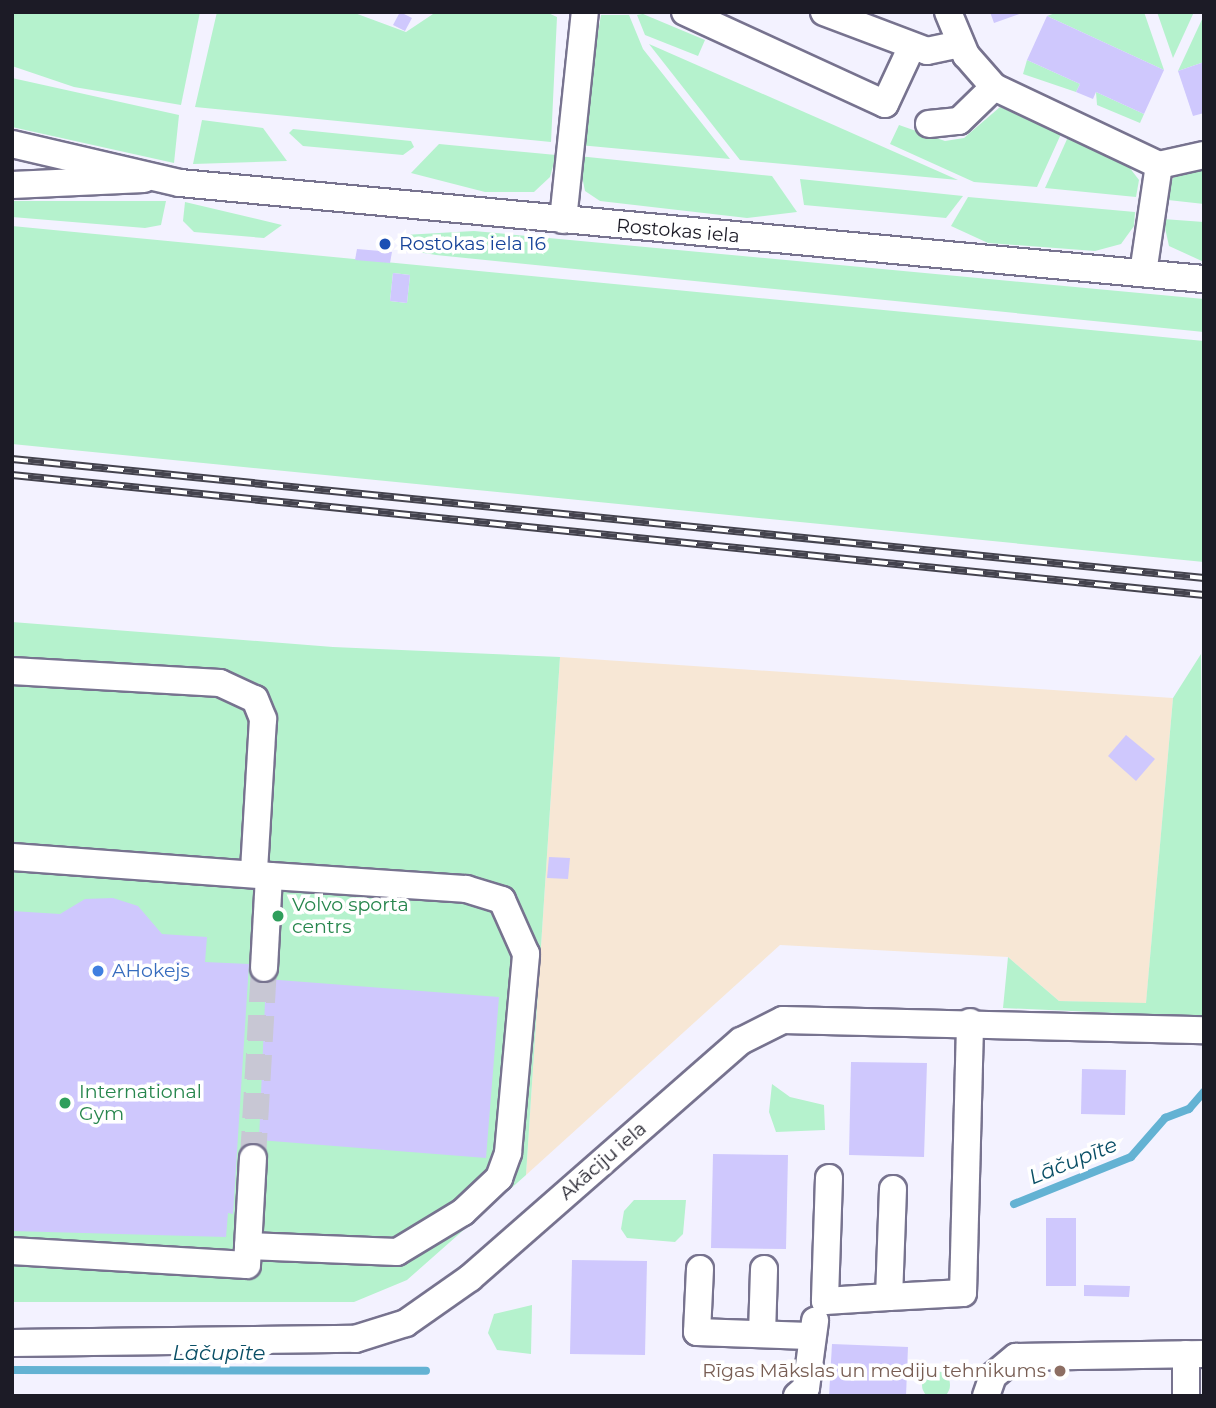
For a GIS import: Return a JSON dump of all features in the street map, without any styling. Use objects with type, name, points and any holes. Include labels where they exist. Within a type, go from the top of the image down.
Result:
[{"type":"street","points":[[563,220],[585,12]]},
{"type":"street","points":[[685,12],[884,104],[912,46]]},
{"type":"street","points":[[824,12],[927,51],[960,44]]},
{"type":"street","points":[[948,12],[960,44],[994,87],[1159,165],[1204,156]]},
{"type":"street","points":[[929,124],[959,121],[994,87]]},
{"type":"street","name":"Rostokas iela","points":[[12,144],[153,178],[563,220],[1204,279]]},
{"type":"street","points":[[1143,274],[1159,165]]},
{"type":"street","name":"Rostokas iela","points":[[12,185],[153,178]]},
{"type":"street","points":[[12,671],[220,683],[255,699],[262,719],[261,874],[264,968]]},
{"type":"street","points":[[12,857],[466,889],[502,900],[526,954],[508,1153],[499,1178],[463,1212],[397,1252],[248,1246]]},
{"type":"street","name":"Akāciju iela","points":[[12,1343],[306,1341],[384,1332],[444,1299],[755,1031],[808,1017],[1204,1030]]},
{"type":"street","points":[[825,1301],[963,1293],[970,1022]]},
{"type":"street","points":[[12,1251],[247,1265],[253,1158]]},
{"type":"street","points":[[797,1396],[806,1388],[808,1336],[825,1301],[829,1178]]},
{"type":"street","points":[[889,1297],[892,1189]]},
{"type":"street","points":[[700,1269],[697,1332],[808,1336]]},
{"type":"street","points":[[762,1334],[764,1269]]},
{"type":"street","points":[[986,1396],[993,1376],[1016,1357],[1195,1354],[1186,1396]]},
{"type":"shaded area","points":[[560,657],[1173,698],[1146,1004],[1059,1001],[1008,957],[780,945],[526,1175]]},
{"type":"green space","points":[[12,12],[200,12],[181,105],[74,87],[12,66]]},
{"type":"green space","points":[[217,12],[352,12],[406,32],[436,12],[546,12],[557,17],[551,142],[195,107]]},
{"type":"green space","points":[[1058,12],[1144,12],[1164,70],[1047,16]]},
{"type":"green space","points":[[1157,12],[1194,12],[1173,58]]},
{"type":"green space","points":[[643,14],[705,40],[698,56],[645,35],[637,15]]},
{"type":"green space","points":[[601,15],[629,15],[643,49],[730,159],[579,145]]},
{"type":"green space","points":[[1204,15],[1204,62],[1178,71]]},
{"type":"green space","points":[[649,44],[836,126],[958,180],[740,160]]},
{"type":"green space","points":[[1027,60],[1080,84],[1076,92],[1023,74]]},
{"type":"green space","points":[[12,78],[179,115],[174,163],[12,127]]},
{"type":"green space","points":[[1096,92],[1144,114],[1140,123],[1097,105]]},
{"type":"green space","points":[[1000,107],[1061,134],[1037,187],[974,182],[890,144],[899,125],[945,141],[964,138]]},
{"type":"green space","points":[[202,120],[263,128],[287,161],[193,164]]},
{"type":"green space","points":[[293,129],[411,141],[414,147],[403,155],[303,146],[289,133]]},
{"type":"green space","points":[[1068,137],[1126,163],[1139,180],[1136,197],[1045,188]]},
{"type":"green space","points":[[439,144],[556,155],[550,177],[534,192],[485,192],[411,173]]},
{"type":"green space","points":[[578,156],[772,176],[797,212],[747,218],[600,201],[585,191]]},
{"type":"green space","points":[[1204,167],[1204,204],[1159,199],[1174,177]]},
{"type":"green space","points":[[800,179],[963,196],[946,218],[804,205]]},
{"type":"green space","points":[[968,197],[1135,212],[1134,226],[1121,244],[1095,251],[988,243],[951,226]]},
{"type":"green space","points":[[12,201],[166,201],[161,225],[145,228],[12,217]]},
{"type":"green space","points":[[185,202],[282,225],[264,238],[194,232],[183,221]]},
{"type":"green space","points":[[1163,219],[1204,222],[1204,262],[1169,246]]},
{"type":"green space","points":[[12,226],[1204,341],[1204,562],[12,444]],"holes":[[[393,273],[410,275],[407,303],[390,301]]]},
{"type":"green space","points":[[474,231],[1204,299],[1204,332],[436,255],[418,252],[404,235]]},
{"type":"green space","name":"Volvo sporta centrs","points":[[12,622],[333,647],[560,657],[526,1175],[407,1280],[354,1302],[12,1302]]},
{"type":"green space","points":[[1201,654],[1204,1017],[1003,1008],[1008,957],[1059,1001],[1146,1003],[1173,698]]},
{"type":"green space","points":[[772,1084],[790,1097],[824,1105],[825,1130],[776,1132],[769,1112]]},
{"type":"green space","points":[[634,1200],[686,1200],[683,1234],[675,1242],[627,1238],[621,1229],[624,1211]]},
{"type":"green space","points":[[532,1305],[531,1354],[497,1350],[488,1333],[494,1314]]},
{"type":"green space","points":[[936,1371],[946,1375],[950,1385],[946,1395],[936,1399],[926,1395],[922,1385],[926,1375]]},
{"type":"building","points":[[400,12],[412,18],[405,31],[393,25]]},
{"type":"building","points":[[990,12],[1022,12],[1022,13],[994,23]]},
{"type":"building","points":[[1047,16],[1164,70],[1144,114],[1096,92],[1093,99],[1076,92],[1080,84],[1027,60]]},
{"type":"building","points":[[1204,62],[1204,113],[1193,116],[1178,71]]},
{"type":"building","points":[[357,249],[392,252],[390,263],[355,260]]},
{"type":"building","points":[[393,273],[410,275],[407,303],[390,301]]},
{"type":"building","points":[[1126,735],[1155,759],[1136,781],[1108,756]]},
{"type":"building","points":[[549,857],[570,858],[568,879],[547,878]]},
{"type":"building","name":"Volvo sporta centrs","points":[[113,898],[138,906],[162,934],[207,937],[205,962],[249,964],[233,1214],[228,1213],[226,1237],[12,1231],[12,911],[60,914],[85,899]]},
{"type":"building","points":[[266,979],[499,997],[486,1158],[259,1140]]},
{"type":"building","points":[[851,1062],[927,1063],[924,1157],[849,1155]]},
{"type":"building","points":[[1082,1069],[1126,1070],[1125,1115],[1081,1114]]},
{"type":"building","points":[[713,1154],[788,1155],[786,1249],[711,1248]]},
{"type":"building","points":[[1046,1218],[1076,1218],[1076,1286],[1046,1286]]},
{"type":"building","points":[[572,1260],[647,1261],[645,1355],[570,1354]]},
{"type":"building","points":[[1084,1285],[1130,1286],[1129,1297],[1084,1296]]},
{"type":"building","points":[[832,1344],[908,1347],[906,1396],[829,1396]]},
{"type":"waterway","name":"Lāčupīte","points":[[1014,1204],[1131,1157],[1165,1118],[1189,1109],[1204,1092]]},
{"type":"waterway","name":"Lāčupīte","points":[[12,1370],[426,1371]]},
{"type":"tunnel","points":[[253,1158],[264,968]]},
{"type":"railway","points":[[12,459],[1204,578]]},
{"type":"railway","points":[[12,475],[1204,595]]},
{"type":"place","name":"Rostokas iela 16","points":[[385,244]]},
{"type":"place","name":"Volvo sporta centrs","points":[[278,916]]},
{"type":"place","name":"AHokejs","points":[[98,971]]},
{"type":"place","name":"International Gym","points":[[65,1103]]},
{"type":"place","name":"Rīgas Mākslas un mediju tehnikums","points":[[1060,1371]]}]
